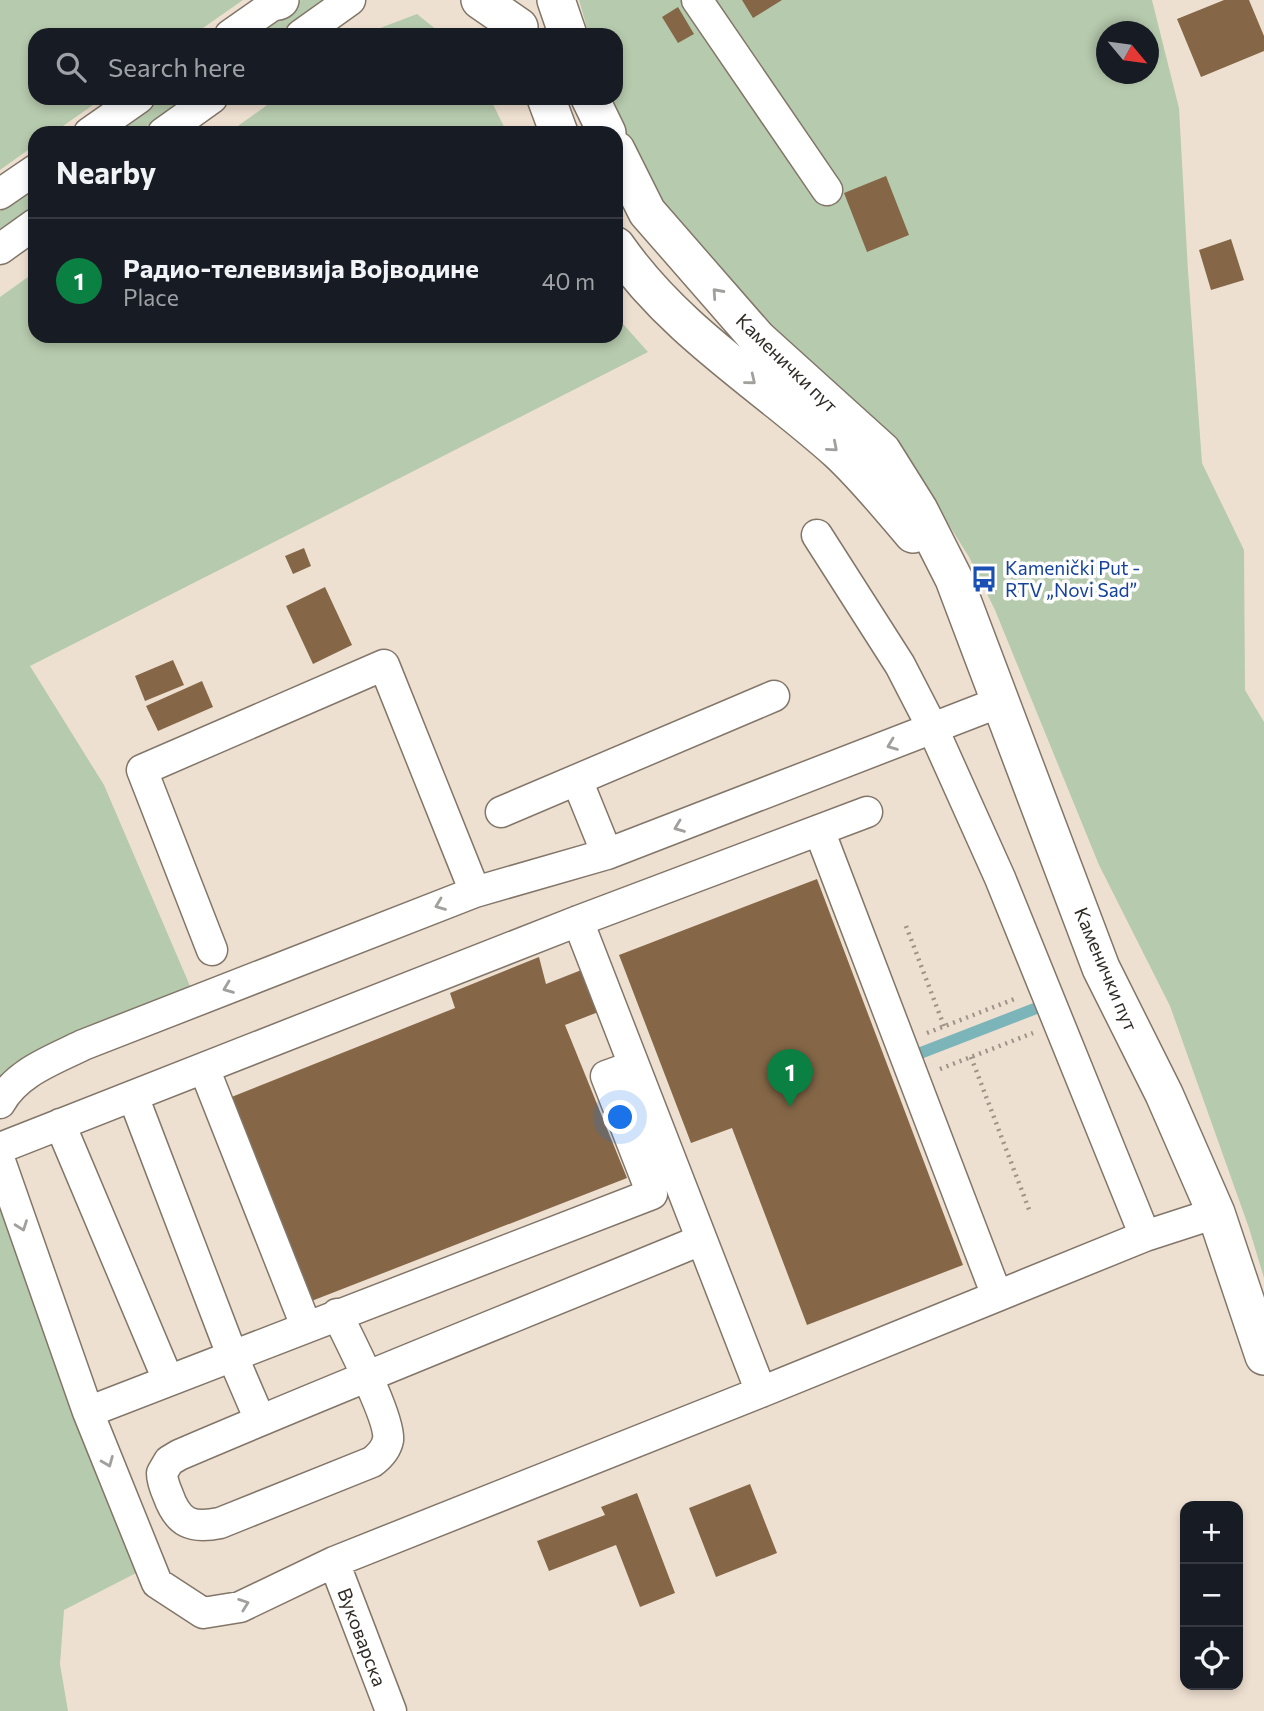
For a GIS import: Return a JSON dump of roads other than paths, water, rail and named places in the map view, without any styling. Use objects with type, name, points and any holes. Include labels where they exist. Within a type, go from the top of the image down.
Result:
[{"type":"main road","points":[[480,0],[517,21]]},
{"type":"main road","points":[[556,0],[566,28]]},
{"type":"main road","points":[[549,105],[556,126]]},
{"type":"main road","points":[[593,105],[604,126]]},
{"type":"main road","name":"Каменички пут","points":[[623,164],[647,212],[696,270],[757,338],[882,451],[919,510],[954,579],[1101,968],[1164,1094],[1216,1213],[1264,1356]]},
{"type":"main road","name":"Каменички пут","points":[[623,256],[634,272],[685,326],[839,452],[954,579]]},
{"type":"street","points":[[240,28],[279,0]]},
{"type":"street","points":[[311,28],[350,0]]},
{"type":"street","points":[[697,0],[827,190]]},
{"type":"street","points":[[99,126],[129,105]]},
{"type":"street","points":[[173,126],[202,105]]},
{"type":"street","points":[[0,194],[28,175]]},
{"type":"street","points":[[0,248],[28,229]]},
{"type":"street","points":[[817,536],[900,665],[933,729],[1000,878],[1145,1236]]},
{"type":"street","points":[[212,950],[142,770],[384,665],[475,892]]},
{"type":"street","points":[[501,812],[774,696]]},
{"type":"street","points":[[0,1102],[23,1076],[83,1045],[475,892],[607,855],[1000,702]]},
{"type":"street","points":[[577,780],[607,855]]},
{"type":"street","points":[[0,1148],[578,921],[867,812]]},
{"type":"street","points":[[820,830],[997,1296]]},
{"type":"street","points":[[578,921],[761,1392]]},
{"type":"street","points":[[88,1412],[652,1194],[606,1076],[634,1066]]},
{"type":"street","points":[[204,1068],[306,1326]]},
{"type":"street","points":[[133,1096],[232,1355],[260,1420]]},
{"type":"street","points":[[60,1124],[168,1380]]},
{"type":"street","points":[[0,1161],[88,1412],[157,1583],[202,1613],[240,1606],[334,1562],[1145,1236],[1216,1213]]},
{"type":"street","points":[[337,1314],[368,1378],[387,1427],[386,1448],[372,1462],[219,1522],[195,1525],[179,1517],[173,1510],[162,1479],[164,1468],[169,1461],[260,1420],[368,1378],[701,1240]]},
{"type":"street","name":"Вуковарска","points":[[334,1562],[391,1711]]},
{"type":"water","points":[[1036,1002],[1040,1013],[916,1061],[912,1050]]},
{"type":"place","name":"Kamenički Put - RTV „Novi Sad”","points":[[984,579]]},
{"type":"place","name":"Радио-телевизија Војводине","points":[[790,1107]]}]
